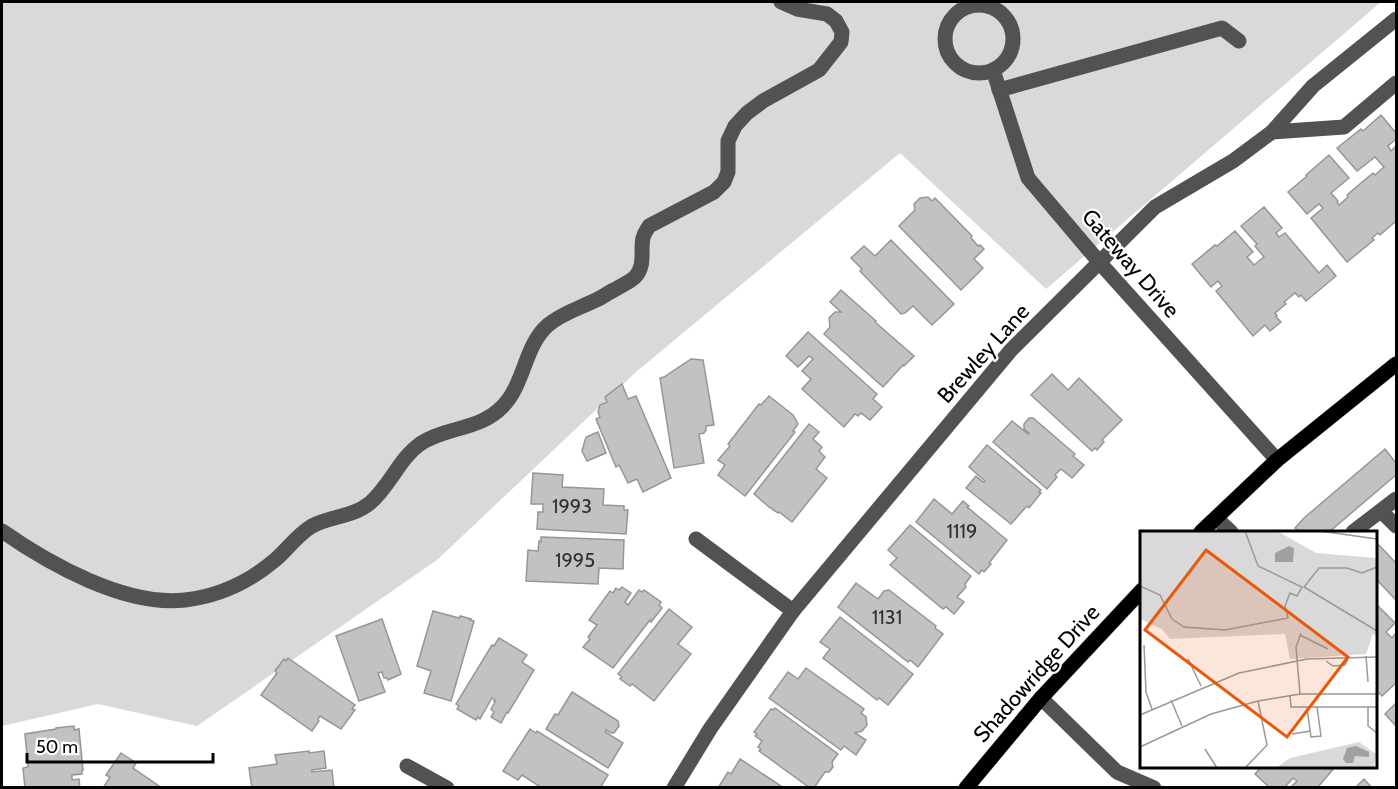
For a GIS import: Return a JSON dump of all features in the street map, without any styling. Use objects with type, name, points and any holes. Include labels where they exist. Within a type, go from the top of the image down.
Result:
[{"type":"main road","points":[[1202,531],[1276,460],[1396,364]]},
{"type":"main road","name":"Shadowridge Drive","points":[[966,788],[1041,698],[1140,592]]},
{"type":"street","points":[[2,531],[37,554],[96,584],[144,598],[182,600],[208,597],[228,590],[275,561],[303,532],[312,526],[349,515],[362,508],[379,494],[410,453],[419,445],[438,435],[484,421],[501,408],[518,384],[534,345],[547,326],[634,277],[641,268],[644,236],[649,226],[714,192],[724,182],[728,172],[728,141],[735,126],[747,113],[763,101],[819,70],[841,42],[842,32],[836,21],[828,14],[797,9],[782,2]]},
{"type":"street","points":[[977,4],[988,5],[998,10],[1012,28],[1014,39],[1012,50],[1006,60],[993,70],[976,74],[968,72],[954,63],[945,49],[945,32],[949,22],[956,13],[966,7],[977,4]]},
{"type":"street","name":"Brewley Lane","points":[[674,788],[710,729],[793,611],[1011,350],[1155,207],[1233,161],[1272,132],[1313,86],[1396,19]]},
{"type":"street","points":[[999,90],[1222,28],[1239,41]]},
{"type":"street","name":"Gateway Drive","points":[[993,70],[1028,178],[1100,263],[1276,460]]},
{"type":"street","points":[[1272,132],[1344,127],[1396,83]]},
{"type":"street","points":[[1354,531],[1396,499]]},
{"type":"street","points":[[1381,511],[1396,526]]},
{"type":"street","points":[[1216,518],[1230,531]]},
{"type":"street","points":[[696,539],[793,611]]},
{"type":"street","points":[[1041,698],[1117,772],[1154,788]]},
{"type":"street","points":[[407,766],[447,788]]},
{"type":"shaded area","points":[[2,2],[1381,2],[1046,289],[900,153],[636,372],[437,560],[197,726],[98,704],[2,726]]},
{"type":"building","points":[[1381,115],[1396,133],[1396,139],[1388,146],[1391,151],[1396,146],[1396,221],[1380,235],[1378,233],[1372,238],[1374,240],[1347,262],[1311,218],[1323,208],[1319,204],[1307,214],[1288,192],[1329,155],[1349,178],[1331,193],[1339,205],[1373,173],[1375,175],[1384,167],[1375,157],[1357,171],[1337,148],[1361,129],[1363,131]]},
{"type":"building","points":[[928,197],[932,201],[935,198],[972,236],[971,238],[978,246],[984,249],[974,259],[983,268],[961,290],[899,226],[915,210],[914,204],[920,198]]},
{"type":"building","points":[[1264,207],[1282,228],[1276,233],[1279,237],[1285,233],[1319,273],[1327,265],[1336,276],[1306,301],[1301,295],[1299,297],[1295,293],[1275,313],[1281,322],[1270,331],[1265,325],[1253,336],[1216,291],[1222,286],[1218,281],[1211,287],[1192,264],[1235,231],[1253,252],[1247,257],[1254,265],[1264,257],[1255,246],[1257,244],[1241,226]]},
{"type":"building","points":[[891,240],[954,304],[932,325],[913,306],[901,314],[860,271],[862,269],[851,258],[864,246],[875,256]]},
{"type":"building","points":[[841,290],[914,356],[883,387],[824,334],[830,327],[829,318],[835,312],[841,312],[830,302]]},
{"type":"building","points":[[808,332],[877,394],[873,399],[882,407],[870,420],[861,413],[858,416],[855,414],[844,427],[802,389],[811,379],[802,371],[813,359],[809,356],[798,367],[786,356]]},
{"type":"building","points":[[691,359],[703,360],[714,425],[706,426],[704,433],[699,434],[704,463],[674,468],[660,378]]},
{"type":"building","points":[[1052,374],[1068,390],[1079,378],[1122,420],[1102,440],[1104,442],[1097,450],[1095,448],[1092,451],[1031,395]]},
{"type":"building","points":[[622,384],[628,399],[636,396],[671,478],[643,492],[637,479],[628,483],[619,465],[616,467],[596,419],[600,417],[598,412],[600,405],[607,402],[605,397]]},
{"type":"building","points":[[769,396],[793,415],[798,424],[793,431],[795,432],[745,496],[718,475],[725,465],[718,460],[759,404],[761,405]]},
{"type":"building","points":[[1029,418],[1033,418],[1075,454],[1073,456],[1084,465],[1072,478],[1061,469],[1047,489],[993,442],[1012,421],[1028,434],[1024,429],[1024,424]]},
{"type":"building","points":[[809,424],[819,432],[813,439],[822,447],[819,451],[825,457],[816,469],[827,478],[792,522],[754,494]]},
{"type":"building","points":[[598,432],[606,453],[587,461],[582,451],[586,437]]},
{"type":"building","points":[[987,445],[1041,490],[1029,508],[1027,506],[1011,524],[966,488],[976,476],[983,482],[985,481],[969,467]]},
{"type":"building","points":[[1385,449],[1396,463],[1396,475],[1330,531],[1298,531],[1295,528]]},
{"type":"building","points":[[533,473],[563,475],[562,487],[604,489],[603,505],[624,506],[624,510],[628,510],[626,534],[537,529],[538,512],[543,512],[543,504],[531,504]]},
{"type":"building","points":[[934,499],[952,514],[963,501],[969,506],[967,507],[1007,540],[984,572],[982,570],[979,574],[916,522]]},
{"type":"building","points":[[910,525],[971,576],[965,584],[966,587],[957,597],[964,602],[954,614],[946,607],[943,609],[890,565],[897,558],[888,550]]},
{"type":"building","points":[[541,537],[624,540],[623,569],[599,568],[598,584],[526,581],[528,550],[538,551]]},
{"type":"building","points":[[1377,543],[1396,563],[1396,600],[1377,580]]},
{"type":"building","points":[[856,583],[878,599],[884,591],[889,590],[943,634],[918,667],[910,660],[908,662],[838,607]]},
{"type":"building","points":[[622,587],[631,593],[625,602],[628,605],[639,590],[642,592],[644,590],[661,602],[659,605],[662,608],[613,668],[583,647],[597,625],[589,620],[610,591],[613,593],[616,588],[619,590]]},
{"type":"building","points":[[1377,607],[1395,623],[1386,632],[1392,638],[1396,633],[1396,683],[1382,696],[1379,693],[1377,695]]},
{"type":"building","points":[[669,609],[692,627],[678,644],[691,654],[654,701],[632,684],[630,686],[620,679],[622,677],[618,674]]},
{"type":"building","points":[[433,611],[474,621],[451,701],[424,693],[431,671],[417,666]]},
{"type":"building","points":[[840,617],[913,674],[888,705],[879,698],[877,700],[823,658],[830,649],[820,642]]},
{"type":"building","points":[[382,619],[401,674],[388,680],[384,678],[382,672],[378,673],[385,692],[359,701],[336,636]]},
{"type":"building","points":[[499,638],[527,655],[522,662],[534,670],[501,723],[491,717],[494,712],[491,709],[495,702],[492,698],[480,719],[478,717],[476,720],[457,709],[459,706],[456,704],[492,645],[494,646]]},
{"type":"building","points":[[288,658],[355,705],[352,709],[355,710],[341,729],[320,716],[312,731],[261,695],[277,673],[275,671],[284,659],[286,661]]},
{"type":"building","points":[[806,668],[864,709],[861,713],[866,717],[867,725],[862,731],[855,733],[866,740],[856,755],[844,746],[841,750],[769,698],[788,672],[798,679]]},
{"type":"building","points":[[572,692],[618,721],[619,726],[614,733],[606,730],[605,732],[623,743],[608,768],[546,729]]},
{"type":"building","points":[[1396,703],[1396,726],[1385,714]]},
{"type":"building","points":[[775,708],[838,754],[832,762],[833,767],[829,772],[825,772],[814,788],[810,788],[759,751],[761,749],[758,747],[762,741],[755,736],[757,734],[754,732],[771,709]]},
{"type":"building","points":[[74,726],[74,730],[79,729],[83,770],[82,774],[72,775],[72,780],[79,779],[80,788],[25,788],[23,768],[28,767],[25,734]]},
{"type":"building","points":[[530,729],[536,733],[537,731],[608,775],[600,788],[542,788],[522,775],[518,780],[503,771]]},
{"type":"building","points":[[309,751],[309,753],[324,751],[326,768],[312,770],[312,772],[332,770],[334,788],[252,788],[249,768],[277,764],[275,755]]},
{"type":"building","points":[[121,753],[136,763],[133,768],[162,788],[103,788],[110,777],[106,775]]},
{"type":"building","points":[[740,759],[784,788],[718,788],[728,772],[731,774]]},
{"type":"building","points":[[1260,768],[1334,768],[1317,788],[1294,788],[1292,786],[1297,781],[1293,778],[1284,788],[1270,788],[1255,774]]},
{"type":"building","points":[[1364,779],[1372,788],[1355,788]]}]
